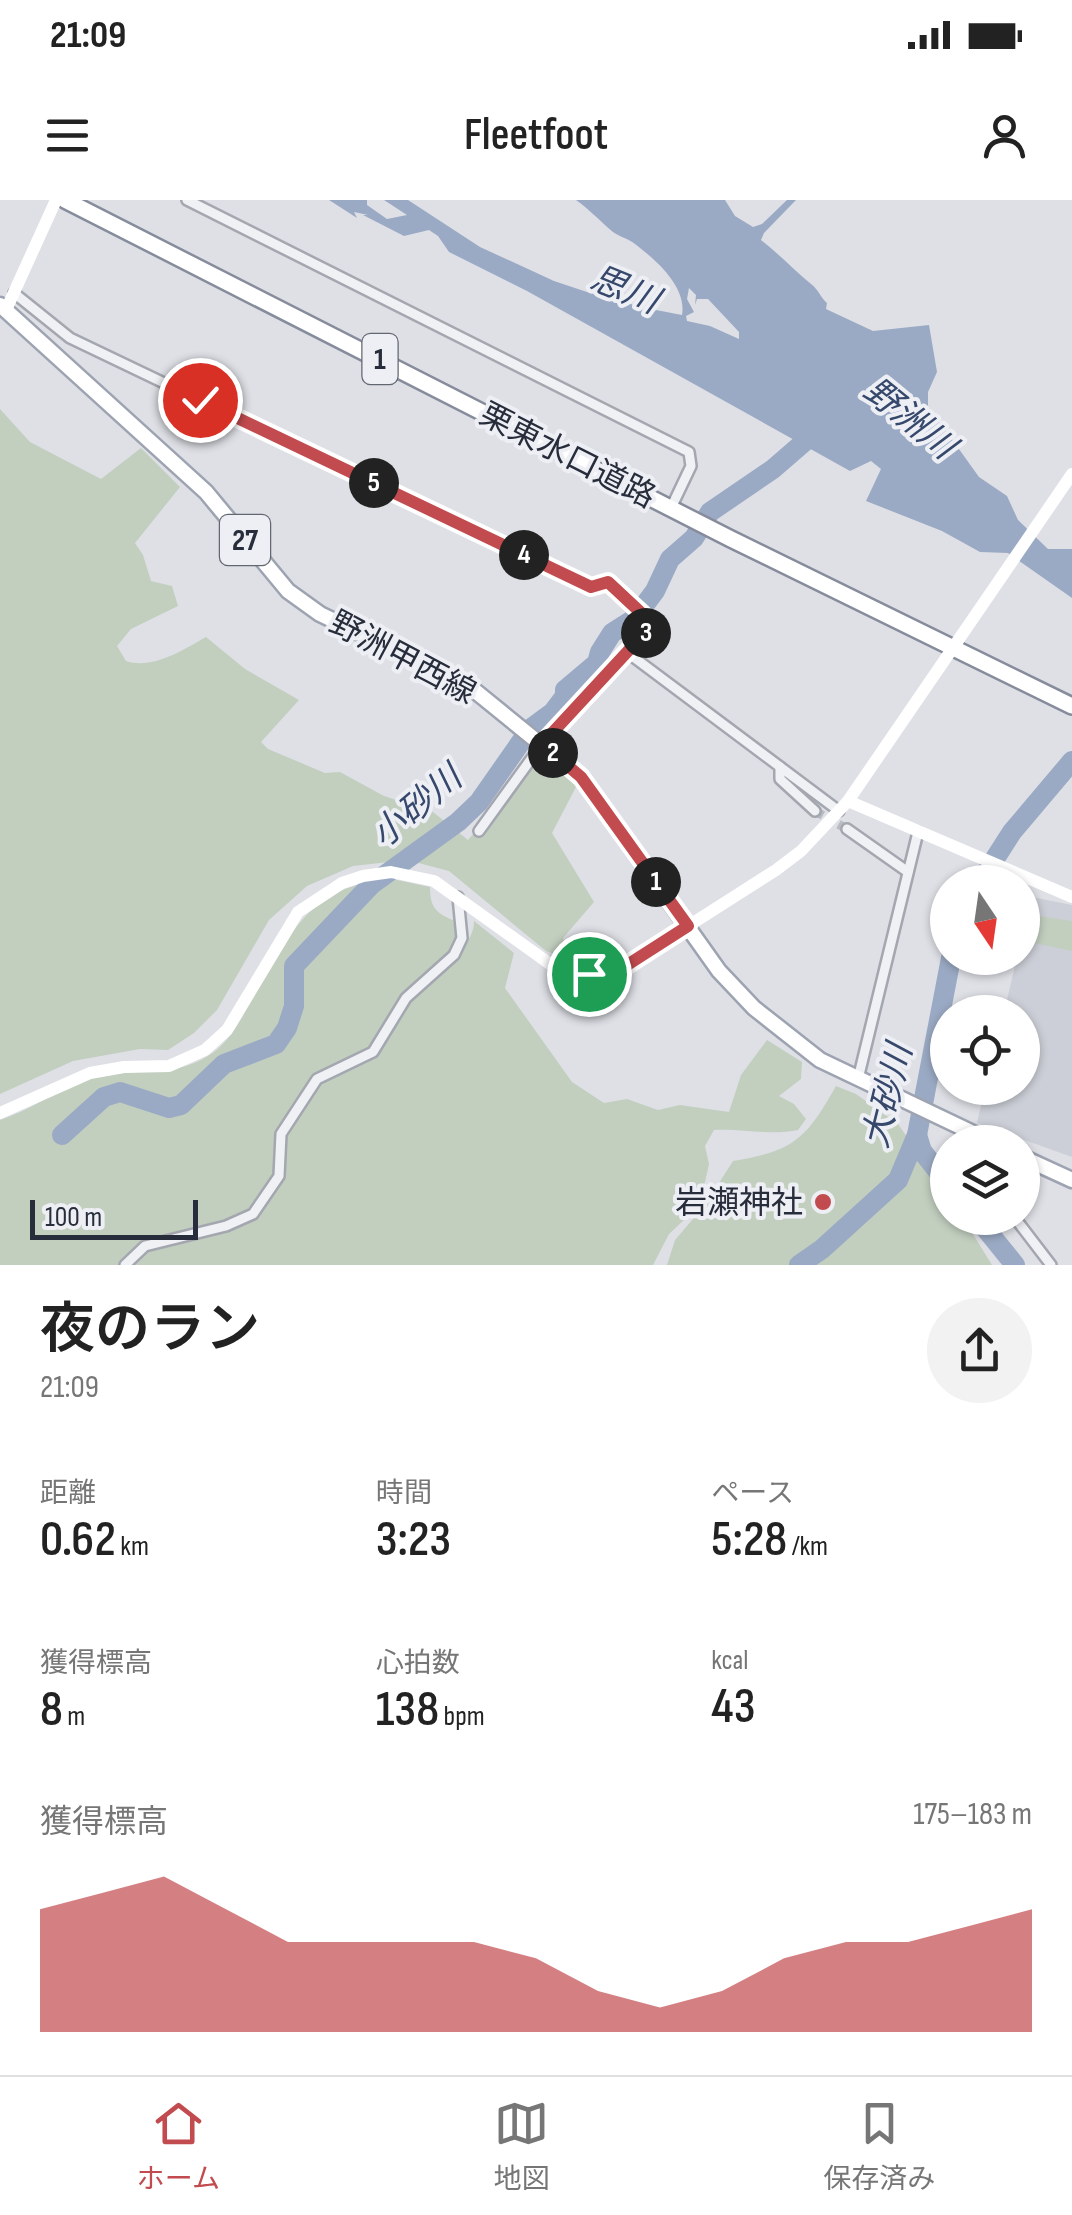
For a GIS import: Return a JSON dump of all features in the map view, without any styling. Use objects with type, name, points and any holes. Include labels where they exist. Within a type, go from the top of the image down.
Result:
[{"type":"highway","name":"栗東水口道路","points":[[65,200],[731,539],[1072,706]]},
{"type":"main road","name":"野洲甲西線","points":[[3,307],[206,492],[288,591],[320,614],[468,686],[581,777],[719,971],[754,1008],[820,1060],[953,1125]]},
{"type":"main road","points":[[1040,1165],[1072,1180]]},
{"type":"street","points":[[3,307],[14,293],[56,200]]},
{"type":"street","points":[[187,200],[689,452],[691,466],[671,508]]},
{"type":"street","points":[[14,293],[27,300],[56,329],[591,587],[608,582],[653,624],[628,653],[532,736],[479,831]]},
{"type":"street","points":[[40,342],[56,329]]},
{"type":"street","points":[[0,1113],[90,1073],[169,1066],[205,1050],[227,1030],[298,912],[342,884],[364,876],[409,874],[434,881],[542,960],[574,974],[602,974],[624,967],[776,870],[801,851],[844,806],[1072,474]]},
{"type":"street","points":[[628,653],[780,767],[844,806],[918,832],[1072,898]]},
{"type":"street","points":[[780,767],[780,779],[815,811]]},
{"type":"street","points":[[847,829],[908,872]]},
{"type":"street","points":[[858,1079],[918,832]]},
{"type":"street","points":[[125,1265],[146,1246],[226,1226],[253,1214],[279,1176],[280,1134],[316,1079],[373,1052],[406,998],[454,956],[462,938],[458,896]]},
{"type":"street","points":[[1028,1235],[1051,1265]]},
{"type":"shaded area","points":[[1040,899],[1072,905],[1072,1157],[1040,1146],[1040,1125],[977,1123],[981,1105],[1040,1105],[1040,995],[1008,995],[1013,975],[1040,975]]},
{"type":"green space","points":[[0,409],[30,442],[101,479],[141,448],[180,487],[135,543],[151,581],[172,586],[178,606],[131,629],[117,646],[126,661],[157,661],[206,637],[245,669],[299,700],[261,742],[268,749],[325,773],[340,772],[384,796],[433,812],[468,840],[540,756],[577,785],[552,833],[594,902],[563,938],[570,960],[546,951],[449,871],[407,860],[353,866],[307,886],[269,920],[217,1010],[194,1033],[168,1050],[140,1049],[73,1061],[0,1094]]},
{"type":"green space","points":[[397,880],[430,887],[435,908],[453,920],[457,936],[445,966],[468,940],[474,921],[514,953],[505,988],[572,1082],[604,1103],[627,1099],[658,1110],[680,1105],[729,1112],[741,1075],[767,1040],[802,1062],[801,1079],[779,1096],[794,1104],[806,1119],[798,1130],[787,1132],[714,1130],[705,1146],[709,1164],[700,1205],[669,1234],[653,1265],[0,1265],[0,1120],[84,1081],[186,1066],[214,1052],[235,1029],[290,935],[305,917],[342,890]]},
{"type":"green space","points":[[1040,916],[1072,921],[1072,951],[1040,944]]},
{"type":"green space","points":[[836,1086],[856,1094],[898,1124],[930,1170],[930,1235],[973,1235],[992,1265],[667,1265],[675,1240],[705,1205],[733,1161],[784,1147],[816,1119]]},
{"type":"water","name":"野洲川","points":[[329,200],[367,200],[367,205],[387,219],[407,215],[384,200],[408,200],[480,247],[554,281],[617,302],[625,301],[647,312],[682,315],[680,294],[660,266],[576,200],[725,200],[735,216],[753,227],[762,224],[787,200],[796,200],[761,240],[814,286],[827,303],[826,309],[873,331],[929,325],[937,372],[928,392],[928,406],[979,477],[1007,496],[1018,520],[1048,549],[1072,549],[1072,598],[1008,553],[980,552],[942,531],[866,501],[881,469],[871,461],[850,471],[527,291],[449,252],[429,230],[404,236],[363,215],[368,215],[354,212],[357,218]],"holes":[[[689,288],[696,295],[695,305],[697,299],[708,299],[739,332],[739,339],[687,321],[686,316],[694,312],[687,299]]]},
{"type":"waterway","name":"小砂川","points":[[62,1135],[104,1097],[120,1092],[169,1108],[181,1105],[224,1064],[276,1044],[287,1028],[294,1006],[294,966],[371,885],[458,822],[479,802],[530,729],[553,712],[565,690],[597,663],[612,633],[634,619],[655,591],[670,559],[694,538],[710,512],[773,469],[818,430]]},
{"type":"waterway","name":"大砂川","points":[[991,865],[1012,832],[1072,761]]},
{"type":"waterway","name":"大砂川","points":[[799,1265],[898,1180],[917,1135],[948,975]]},
{"type":"waterway","points":[[917,1135],[930,1161]]},
{"type":"waterway","points":[[991,1235],[1015,1265]]},
{"type":"tunnel","points":[[815,811],[847,829]]},
{"type":"place","name":"岩瀬神社","points":[[823,1202]]},
{"type":"route","points":[[200,400],[591,587],[608,582],[653,624],[542,744],[581,777],[688,926],[624,967],[589,974]]},
{"type":"water label","name":"思川","points":[[625,289]]}]
